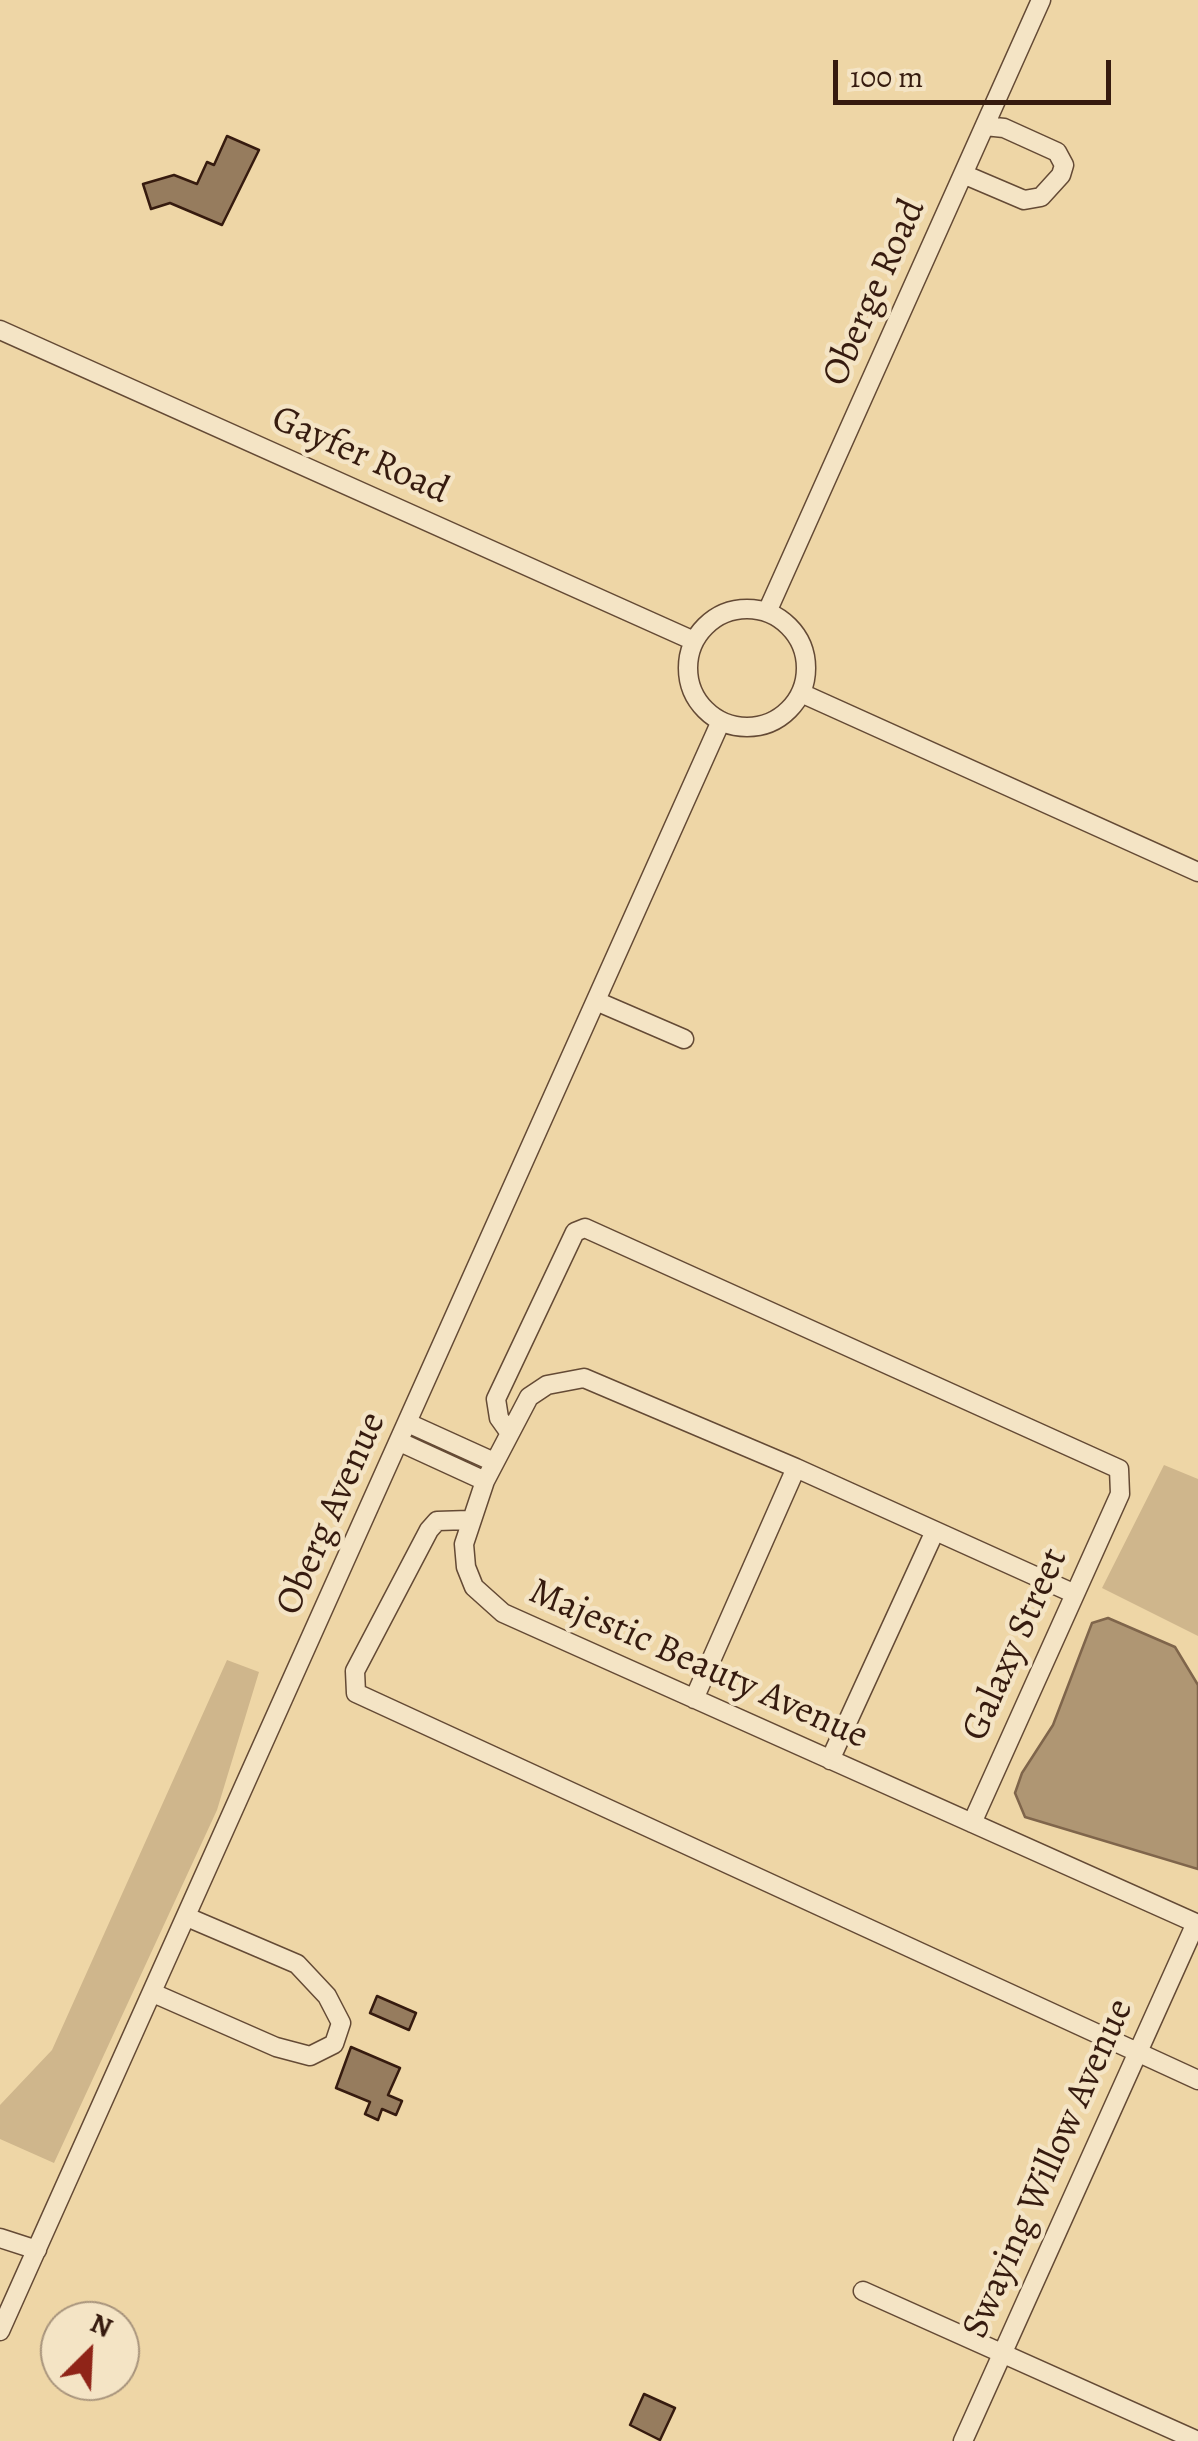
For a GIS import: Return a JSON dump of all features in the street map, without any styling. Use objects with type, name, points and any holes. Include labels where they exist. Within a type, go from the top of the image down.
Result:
[{"type":"street","name":"Oberge Road","points":[[767,612],[1041,0]]},
{"type":"street","points":[[963,174],[1024,200],[1040,197],[1061,174],[1064,165],[1058,152],[1004,128],[985,126]]},
{"type":"street","name":"Gayfer Road","points":[[0,330],[694,641]]},
{"type":"street","points":[[750,608],[767,612],[798,636],[806,674],[801,693],[793,706],[767,724],[736,726],[721,721],[698,701],[691,687],[689,656],[694,641],[718,616],[750,608]]},
{"type":"street","points":[[801,693],[1198,872]]},
{"type":"street","name":"Oberg Avenue","points":[[0,2332],[721,721]]},
{"type":"street","points":[[596,1001],[684,1039]]},
{"type":"street","name":"Galaxy Street","points":[[508,1432],[499,1418],[496,1399],[575,1232],[585,1228],[1105,1460],[1122,1477],[1120,1494],[972,1823]]},
{"type":"street","name":"Majestic Beauty Avenue","points":[[1075,1594],[584,1378],[547,1385],[529,1397],[508,1432],[469,1520],[466,1567],[487,1604],[1197,1924]]},
{"type":"street","points":[[408,1423],[494,1462]]},
{"type":"street","points":[[400,1442],[485,1481]]},
{"type":"street","points":[[694,1699],[796,1468]]},
{"type":"street","points":[[469,1520],[437,1521],[429,1530],[354,1672],[356,1693],[1198,2080]]},
{"type":"street","points":[[830,1760],[935,1531]]},
{"type":"street","points":[[153,1994],[276,2047],[310,2056],[334,2044],[341,2023],[327,1996],[297,1964],[187,1917]]},
{"type":"street","name":"Swaying Willow Avenue","points":[[962,2441],[1197,1924]]},
{"type":"street","points":[[0,2238],[37,2250]]},
{"type":"street","points":[[863,2291],[1198,2441]]},
{"type":"shaded area","points":[[1164,1465],[1198,1479],[1198,1636],[1102,1588]]},
{"type":"shaded area","points":[[1108,1618],[1175,1647],[1198,1685],[1198,1869],[1025,1817],[1015,1793],[1022,1773],[1053,1725],[1092,1623]]},
{"type":"shaded area","points":[[227,1660],[259,1672],[217,1810],[54,2163],[0,2139],[0,2105],[52,2050]]},
{"type":"building","points":[[227,136],[259,150],[222,225],[170,203],[151,209],[143,184],[174,175],[197,184],[207,162],[214,165]]},
{"type":"building","points":[[377,1996],[416,2013],[409,2030],[370,2013]]},
{"type":"building","points":[[351,2047],[400,2068],[388,2095],[402,2101],[396,2115],[382,2109],[378,2120],[365,2114],[370,2102],[336,2088]]},
{"type":"building","points":[[644,2394],[675,2408],[660,2440],[630,2425]]}]
